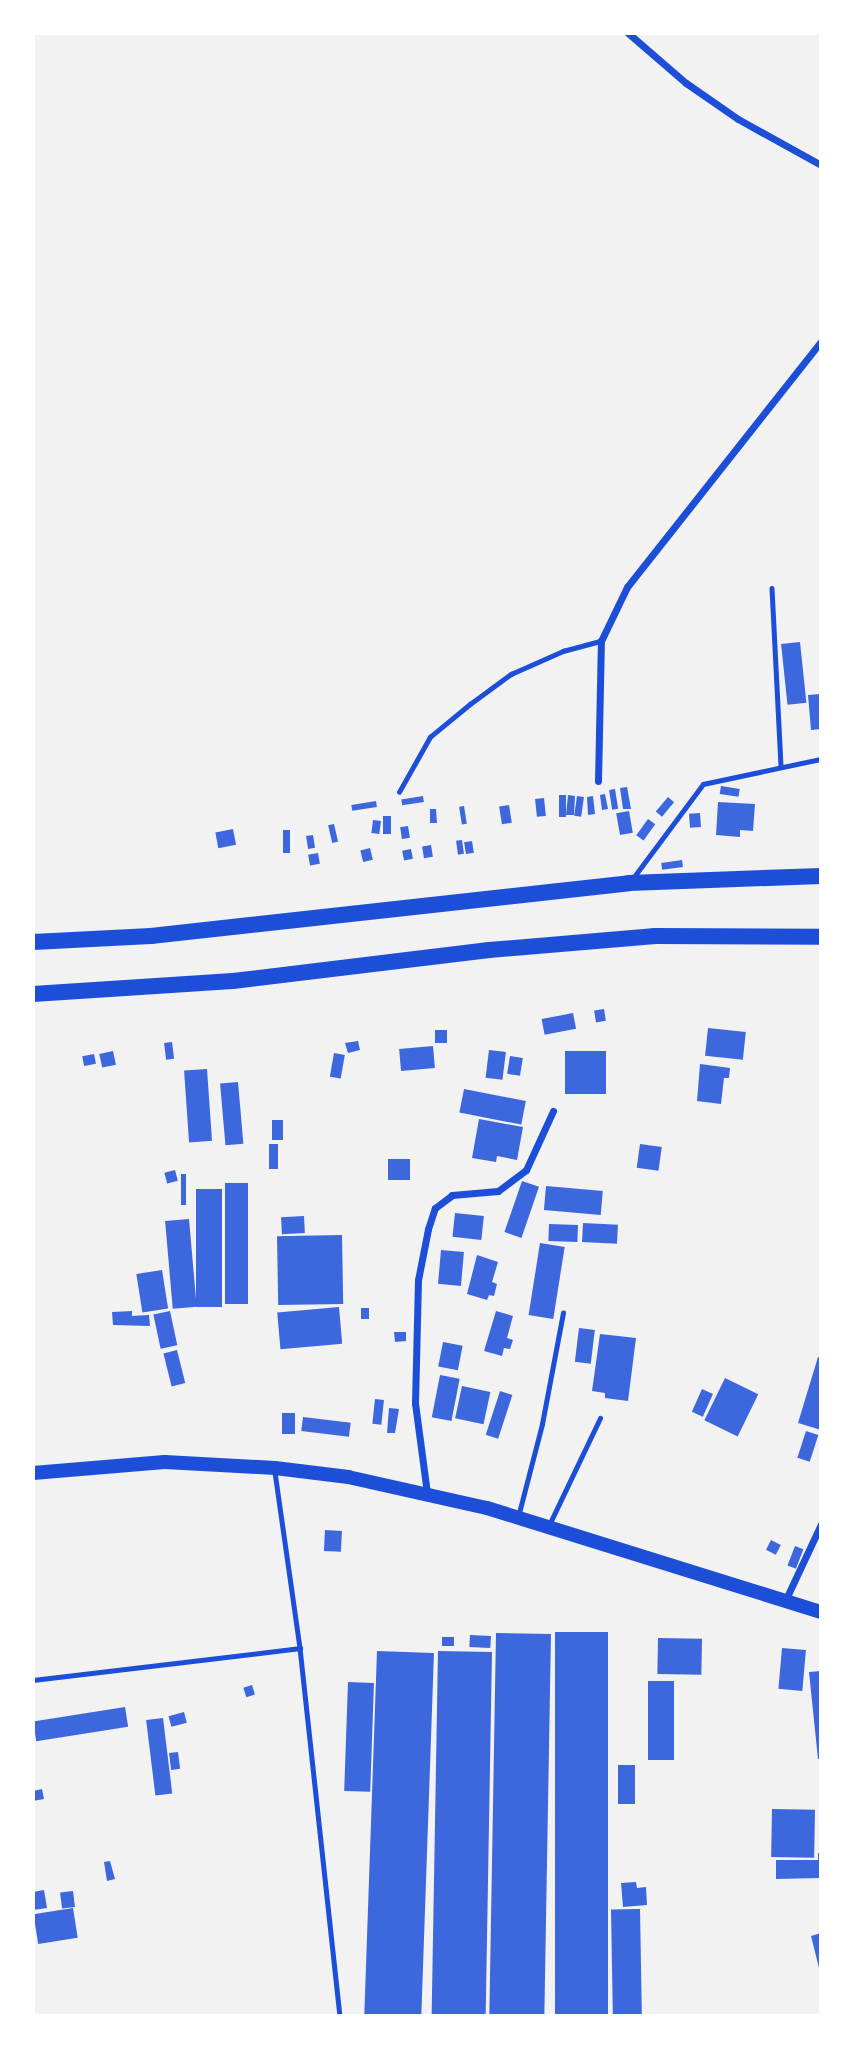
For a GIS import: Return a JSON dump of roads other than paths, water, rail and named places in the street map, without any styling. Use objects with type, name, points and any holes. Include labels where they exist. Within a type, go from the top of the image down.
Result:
[{"type":"highway","points":[[33,942],[151,936],[629,883],[821,876]]},
{"type":"highway","points":[[33,994],[233,981],[489,950],[655,936],[821,937]]},
{"type":"highway","points":[[33,1473],[165,1462],[275,1468],[348,1477],[427,1493],[518,1518],[821,1612]]},
{"type":"street","points":[[628,33],[686,83],[738,119],[821,165]]},
{"type":"street","points":[[598,781],[601,641],[627,587],[821,341]]},
{"type":"street","points":[[427,1493],[415,1403],[418,1280],[431,1218],[435,1208],[452,1195],[498,1191],[526,1170],[553,1111]]},
{"type":"street","points":[[785,1602],[821,1524]]},
{"type":"lane","points":[[772,588],[781,766]]},
{"type":"lane","points":[[399,792],[430,737],[470,704],[511,674],[563,651],[601,641]]},
{"type":"lane","points":[[629,883],[703,785],[821,759]]},
{"type":"lane","points":[[518,1518],[542,1424],[563,1313]]},
{"type":"lane","points":[[548,1527],[600,1418]]},
{"type":"lane","points":[[275,1468],[300,1648],[340,2016]]},
{"type":"lane","points":[[33,1680],[300,1648]]}]
